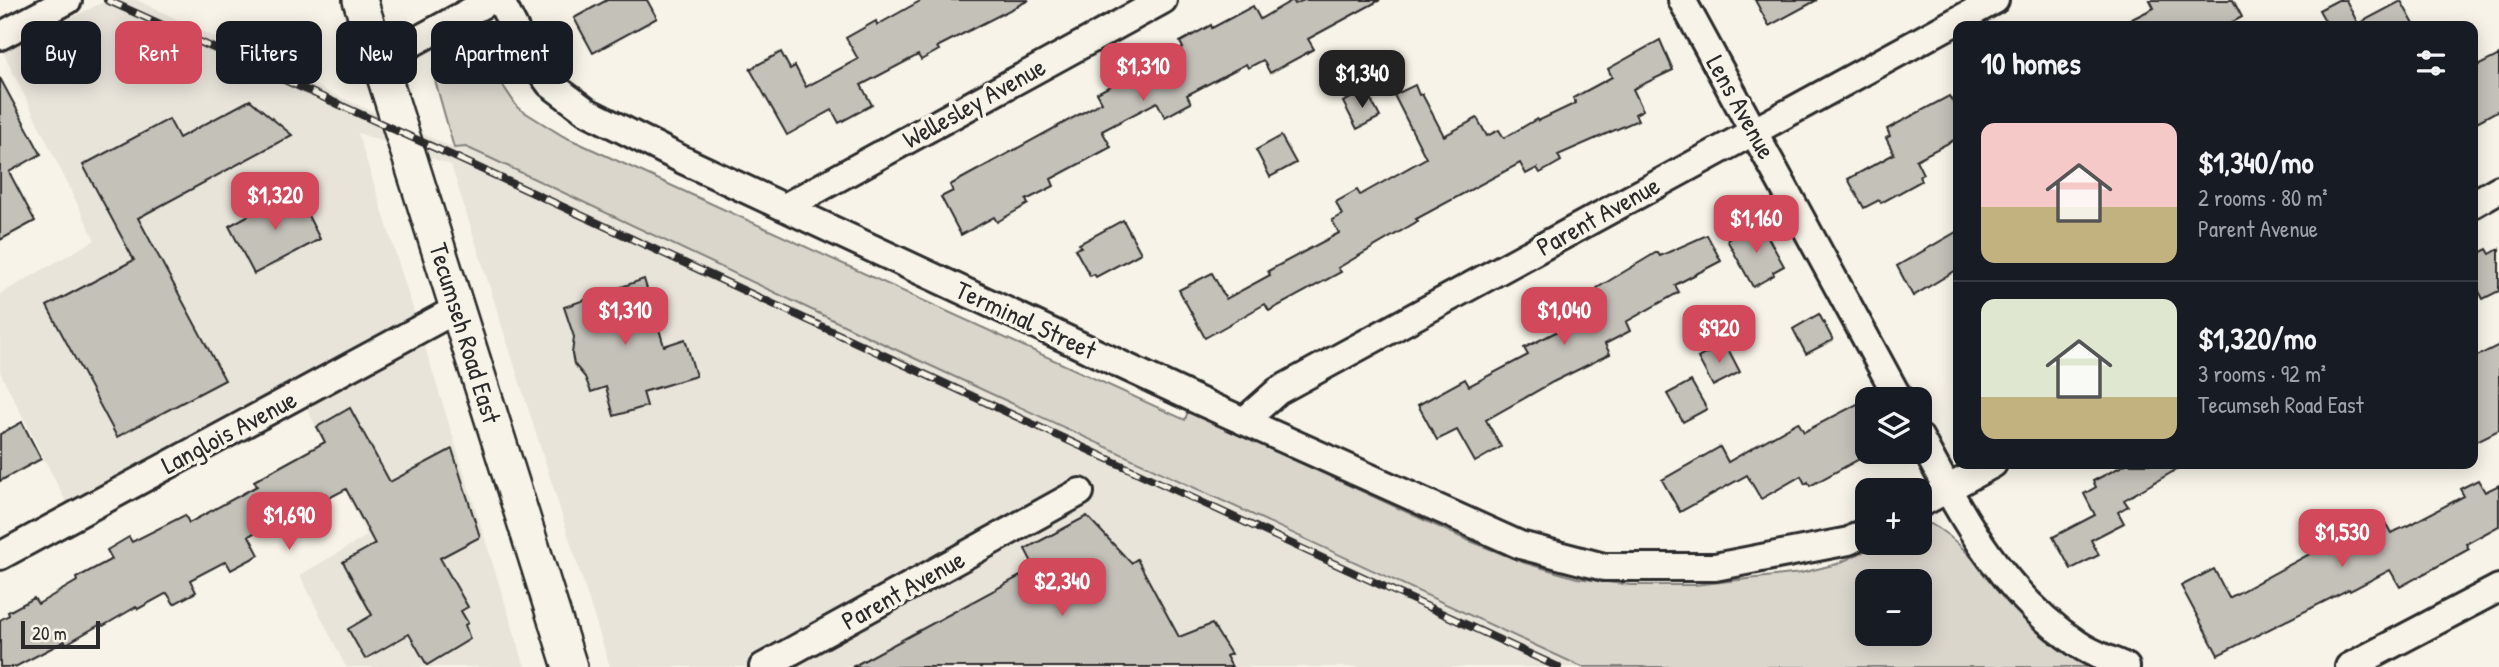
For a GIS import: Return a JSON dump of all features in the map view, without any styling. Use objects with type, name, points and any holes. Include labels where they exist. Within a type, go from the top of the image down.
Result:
[{"type":"main road","name":"Tecumseh Road East","points":[[360,0],[367,21]]},
{"type":"main road","name":"Tecumseh Road East","points":[[386,84],[569,667]]},
{"type":"street","points":[[0,36],[68,0]]},
{"type":"street","points":[[417,40],[491,0]]},
{"type":"street","name":"Terminal Street","points":[[500,0],[526,51],[550,84],[586,111],[683,160],[1244,421],[1520,545],[1604,567],[1715,567],[1855,538]]},
{"type":"street","name":"Wellesley Avenue","points":[[785,207],[1163,0]]},
{"type":"street","name":"Lens Avenue","points":[[1682,0],[1892,387]]},
{"type":"street","name":"Parent Avenue","points":[[1957,21],[1995,0]]},
{"type":"street","name":"Parent Avenue","points":[[1244,421],[1278,391],[1953,23]]},
{"type":"street","points":[[2478,201],[2499,189]]},
{"type":"street","name":"Langlois Avenue","points":[[0,556],[457,309]]},
{"type":"street","points":[[1932,461],[1963,518],[1994,565],[2031,608],[2080,645],[2126,667]]},
{"type":"street","points":[[1932,497],[1984,469]]},
{"type":"street","name":"Parent Avenue","points":[[763,667],[1080,492]]},
{"type":"street","points":[[2349,667],[2499,588]]},
{"type":"shaded area","points":[[107,0],[137,0],[181,21],[115,21],[115,84],[202,84],[202,31],[216,38],[216,84],[312,84],[454,148],[466,147],[888,346],[1582,667],[610,667],[451,165],[358,133],[525,667],[346,667],[300,575],[367,536],[307,408],[79,527],[0,372],[0,294],[95,240],[3,52],[21,43],[21,84],[101,84],[101,21],[65,21]]},
{"type":"shaded area","points":[[436,84],[503,84],[518,108],[563,136],[1185,420],[1188,411],[1465,539],[1525,563],[1577,578],[1630,585],[1694,585],[1801,573],[1837,564],[1856,555],[1932,555],[1932,525],[1954,540],[2031,623],[2097,667],[1582,667],[888,346],[488,157],[466,147],[454,148]]},
{"type":"building","points":[[607,0],[647,0],[657,18],[593,53],[574,18]]},
{"type":"building","points":[[922,0],[1029,0],[937,47],[939,50],[921,60],[918,55],[861,85],[872,105],[839,123],[832,110],[787,135],[750,69],[781,52],[790,69],[795,66],[806,87],[858,59],[846,38],[876,21],[877,25]]},
{"type":"building","points":[[1293,0],[1295,4],[1304,0],[1380,0],[1308,39],[1314,49],[1270,73],[1263,60],[1248,68],[1246,64],[1187,95],[1191,103],[1165,117],[1157,102],[1102,131],[1111,147],[1051,179],[1054,186],[1026,200],[1028,204],[997,222],[994,217],[961,235],[941,197],[953,191],[950,185],[1102,102],[1097,93],[1183,48],[1180,42],[1211,25],[1212,28],[1253,6],[1260,19]]},
{"type":"building","points":[[1755,0],[1817,0],[1769,26]]},
{"type":"building","points":[[2150,0],[2233,0],[2242,17],[2234,21],[2128,21],[2154,8]]},
{"type":"building","points":[[2338,0],[2346,0],[2356,21],[2325,21],[2319,10]]},
{"type":"building","points":[[2401,1],[2412,21],[2364,21]]},
{"type":"building","points":[[1660,40],[1673,70],[1633,89],[1643,110],[1635,114],[1638,120],[1558,155],[1561,161],[1540,173],[1537,168],[1526,174],[1520,163],[1416,219],[1418,221],[1338,268],[1341,272],[1269,311],[1265,304],[1205,338],[1179,290],[1212,273],[1226,299],[1270,275],[1268,271],[1339,233],[1332,220],[1342,215],[1336,202],[1357,190],[1360,195],[1426,158],[1394,95],[1415,85],[1444,136],[1477,118],[1487,136],[1499,130],[1504,138],[1537,119],[1538,121],[1576,103],[1573,98],[1612,77],[1608,69]]},
{"type":"building","points":[[2499,55],[2499,110],[2478,121],[2478,66]]},
{"type":"building","points":[[0,78],[41,154],[9,172],[35,221],[0,240]]},
{"type":"building","points":[[1366,90],[1380,117],[1357,129],[1343,102]]},
{"type":"building","points":[[1949,96],[1953,102],[1953,141],[1916,160],[1923,174],[1919,176],[1921,181],[1881,203],[1879,200],[1864,208],[1848,179],[1894,154],[1886,138],[1890,136],[1887,129]]},
{"type":"building","points":[[250,100],[292,135],[138,218],[225,380],[117,437],[47,306],[134,260],[83,165],[169,119],[179,138]]},
{"type":"building","points":[[1281,136],[1296,163],[1270,177],[1256,150]]},
{"type":"building","points":[[295,190],[320,239],[254,274],[229,226]]},
{"type":"building","points":[[1123,220],[1141,253],[1096,277],[1094,274],[1090,276],[1075,249],[1081,247],[1079,244]]},
{"type":"building","points":[[1750,227],[1755,235],[1764,230],[1784,266],[1753,287],[1727,240]]},
{"type":"building","points":[[1953,234],[1953,272],[1913,296],[1897,266]]},
{"type":"building","points":[[1707,235],[1721,261],[1675,285],[1679,292],[1626,322],[1630,331],[1605,344],[1610,354],[1486,420],[1501,447],[1475,462],[1457,430],[1437,440],[1418,405],[1465,379],[1469,386],[1528,355],[1524,348],[1566,327],[1563,321],[1597,302],[1595,298],[1601,295],[1597,288],[1657,252],[1660,256]]},
{"type":"building","points":[[2487,249],[2490,254],[2499,249],[2499,291],[2483,299],[2478,290],[2478,254]]},
{"type":"building","points":[[644,279],[664,346],[685,339],[696,376],[643,392],[647,406],[614,416],[606,387],[591,392],[585,377],[574,364],[574,337],[564,307]]},
{"type":"building","points":[[1819,314],[1833,340],[1806,354],[1793,329]]},
{"type":"building","points":[[1725,343],[1740,372],[1713,386],[1698,358]]},
{"type":"building","points":[[2499,345],[2499,430],[2478,440],[2478,356]]},
{"type":"building","points":[[1691,381],[1707,409],[1683,422],[1667,394]]},
{"type":"building","points":[[1855,405],[1855,462],[1810,486],[1808,482],[1805,484],[1801,476],[1761,499],[1747,475],[1680,512],[1662,480],[1720,447],[1728,462],[1798,422],[1804,432]]},
{"type":"building","points":[[350,408],[390,482],[452,449],[480,537],[440,558],[468,607],[461,611],[468,623],[465,625],[470,639],[427,665],[409,634],[365,659],[348,629],[372,615],[343,562],[375,544],[346,489],[329,498],[326,494],[287,518],[285,515],[249,536],[259,555],[231,570],[226,561],[190,580],[196,592],[174,604],[167,593],[15,667],[0,667],[0,620],[9,615],[8,612],[34,598],[38,604],[77,581],[76,578],[112,559],[107,550],[129,537],[132,542],[185,515],[189,523],[257,486],[254,481],[325,442],[317,427]]},
{"type":"building","points":[[22,422],[41,459],[0,481],[0,434]]},
{"type":"building","points":[[2116,469],[2177,469],[2124,500],[2128,506],[2118,512],[2124,523],[2091,540],[2099,555],[2071,569],[2053,537],[2095,515],[2084,494],[2096,487],[2093,481]]},
{"type":"building","points":[[2478,480],[2485,492],[2499,485],[2499,526],[2466,544],[2469,549],[2400,587],[2390,570],[2218,655],[2181,586],[2214,569],[2229,598],[2337,539],[2341,547],[2385,522],[2391,533],[2407,526],[2464,496],[2460,489]]},
{"type":"building","points":[[1087,516],[1131,563],[1137,559],[1179,637],[1212,624],[1231,654],[1226,656],[1232,667],[852,667],[1035,568],[1025,549]]},
{"type":"railway","points":[[107,0],[453,156],[1558,667]]}]
